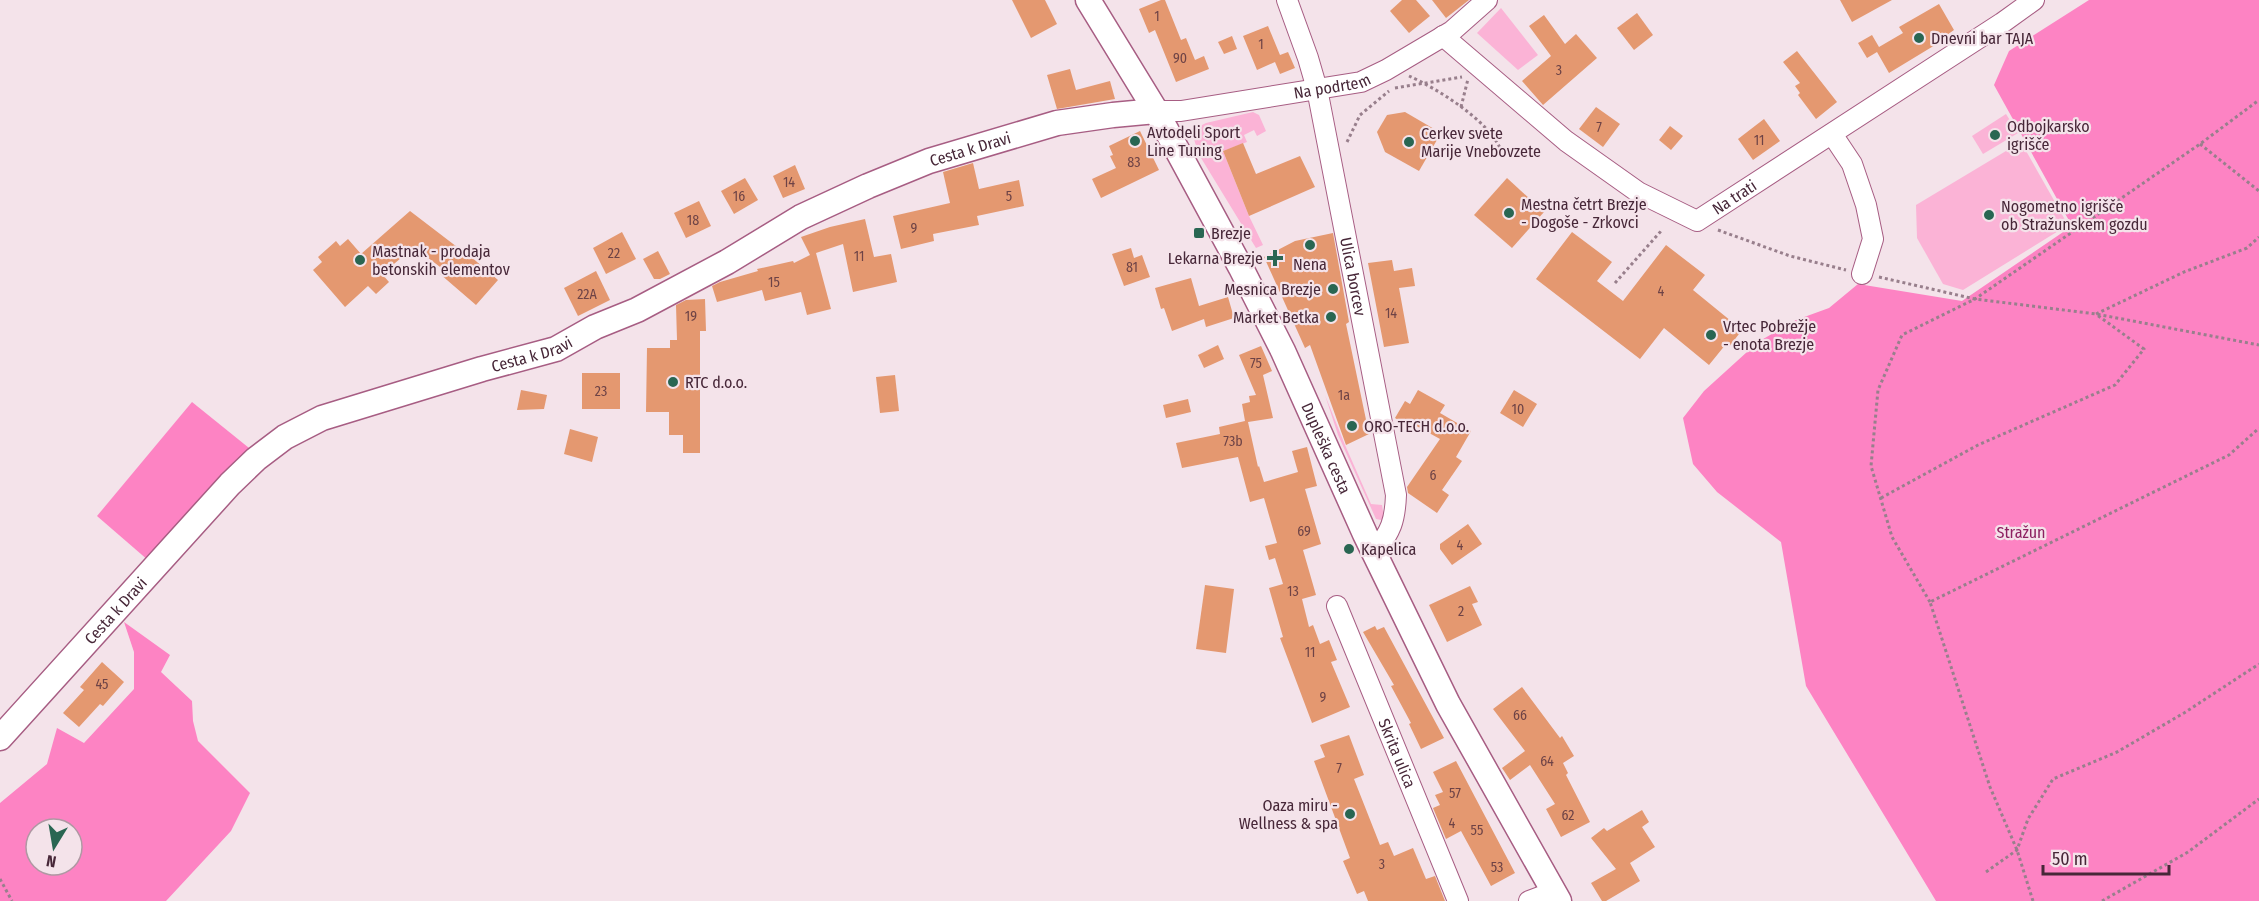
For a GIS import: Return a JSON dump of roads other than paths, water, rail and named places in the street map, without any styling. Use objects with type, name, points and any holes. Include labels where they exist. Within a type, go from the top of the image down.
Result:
[{"type":"street","name":"Dupleška cesta","points":[[1088,0],[1156,111],[1242,268],[1283,351],[1374,552],[1448,704],[1556,896]]},
{"type":"street","name":"Ulica borcev","points":[[1287,0],[1317,89],[1395,495],[1395,515],[1392,526],[1374,552]]},
{"type":"street","name":"Na podrtem","points":[[1156,111],[1181,111],[1361,82],[1452,31],[1487,0]]},
{"type":"street","name":"Na trati","points":[[1443,36],[1566,141],[1638,192],[1697,221],[2034,0]]},
{"type":"street","name":"Cesta k Dravi","points":[[0,738],[230,484],[256,459],[302,428],[348,408],[556,350],[595,327],[637,309],[727,262],[801,217],[867,186],[929,161],[1057,123],[1156,111]]},
{"type":"street","points":[[1832,134],[1852,164],[1866,205],[1872,238],[1862,274]]},
{"type":"street","name":"Skrita ulica","points":[[1337,606],[1458,901]]},
{"type":"street","points":[[1529,901],[1556,896]]},
{"type":"place","name":"Dnevni bar TAJA","points":[[1919,38]]},
{"type":"place","name":"Odbojkarsko igrišče","points":[[1995,135]]},
{"type":"place","name":"Avtodeli Sport Line Tuning","points":[[1135,141]]},
{"type":"place","name":"Cerkev svete Marije Vnebovzete","points":[[1409,142]]},
{"type":"place","name":"Mestna četrt Brezje - Dogoše - Zrkovci","points":[[1509,213]]},
{"type":"place","name":"Nogometno igrišče ob Stražunskem gozdu","points":[[1989,215]]},
{"type":"place","name":"Brezje","points":[[1199,233]]},
{"type":"place","name":"Nena","points":[[1310,245]]},
{"type":"place","name":"Lekarna Brezje","points":[[1275,258]]},
{"type":"place","name":"Mastnak - prodaja betonskih elementov","points":[[360,260]]},
{"type":"place","name":"Mesnica Brezje","points":[[1333,289]]},
{"type":"place","name":"Market Betka","points":[[1331,317]]},
{"type":"place","name":"Vrtec Pobrežje - enota Brezje","points":[[1711,335]]},
{"type":"place","name":"RTC d.o.o.","points":[[673,382]]},
{"type":"place","name":"ORO-TECH d.o.o.","points":[[1352,426]]},
{"type":"place","name":"Kapelica","points":[[1349,549]]},
{"type":"place","name":"Oaza miru - Wellness & spa","points":[[1350,814]]},
{"type":"park label","name":"Stražun","points":[[2021,532]]}]
